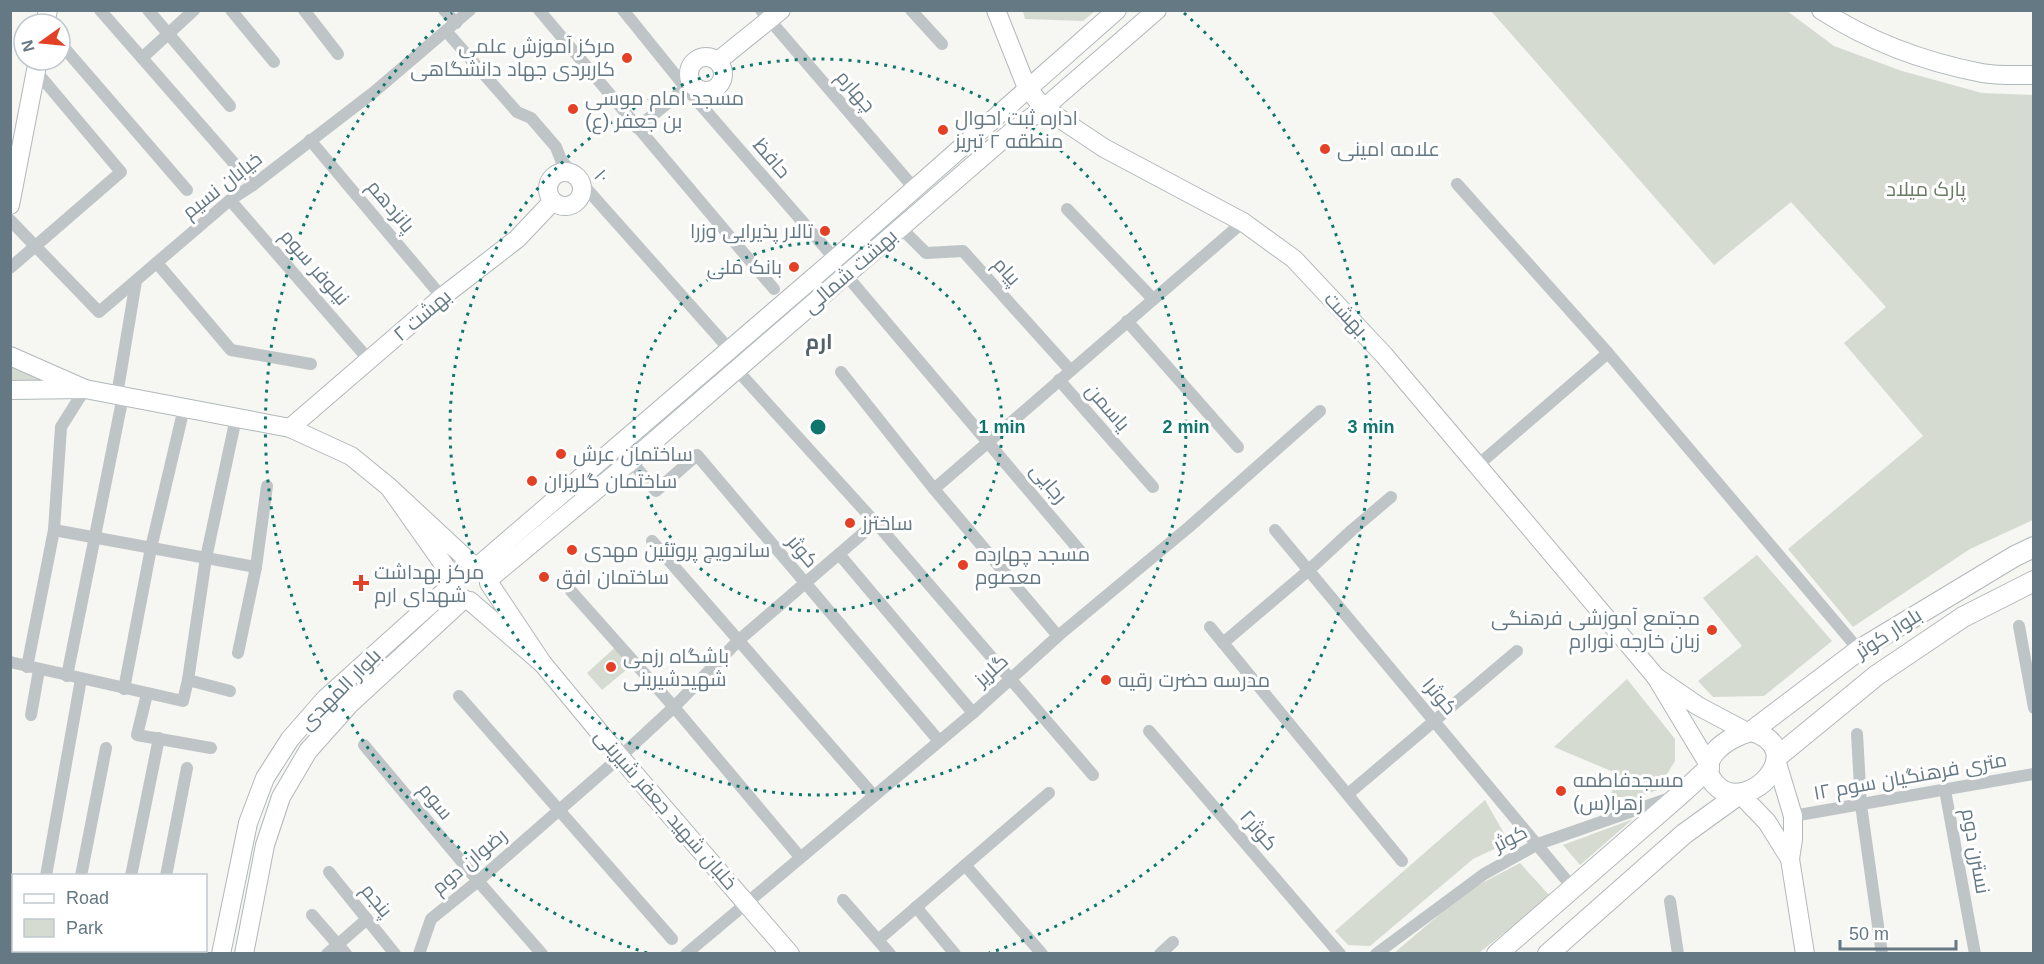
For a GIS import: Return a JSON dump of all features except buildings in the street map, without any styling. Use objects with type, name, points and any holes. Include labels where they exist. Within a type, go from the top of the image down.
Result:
[{"type":"main road","name":"بهشت","points":[[996,10],[1027,88],[1044,108],[1104,148],[1243,222],[1294,259],[1384,355],[1656,677]]},
{"type":"main road","name":"بهشت شمالی","points":[[482,573],[618,444],[835,259],[1117,10]]},
{"type":"main road","name":"بهشت شمالی","points":[[482,573],[631,461],[1009,134],[1044,108],[1157,10]]},
{"type":"main road","points":[[1821,10],[1844,25],[1892,48],[1984,73],[2034,75]]},
{"type":"main road","points":[[689,85],[689,69],[693,61],[701,57],[710,57],[718,61],[770,14]]},
{"type":"main road","points":[[10,205],[36,72]]},
{"type":"main road","name":"بهشت ۲","points":[[290,428],[442,297],[517,239],[553,201],[548,190],[551,179],[561,172],[577,177]]},
{"type":"main road","points":[[10,356],[85,388],[290,428],[351,456],[389,487],[482,573],[543,664]]},
{"type":"main road","points":[[10,390],[85,388]]},
{"type":"main road","points":[[389,487],[460,591],[543,664]]},
{"type":"main road","name":"بلوار کوثر","points":[[1749,732],[1859,650],[2015,556],[2034,547]]},
{"type":"main road","points":[[460,591],[461,568],[482,573]]},
{"type":"main road","points":[[460,591],[483,596],[482,573]]},
{"type":"main road","name":"بلوار کوثر","points":[[1777,760],[1877,675],[1963,617],[2034,581]]},
{"type":"main road","name":"بلوار المهدی","points":[[221,954],[248,823],[265,778],[290,739],[325,699],[460,591]]},
{"type":"main road","name":"بلوار المهدی","points":[[244,954],[268,835],[281,797],[308,751],[349,705],[460,591]]},
{"type":"main road","points":[[1859,650],[1877,675]]},
{"type":"main road","name":"خلبان شهید جعفر شیرینی","points":[[543,664],[790,954]]},
{"type":"main road","points":[[1656,677],[1698,706],[1749,732],[1764,736],[1769,741],[1777,760],[1793,816],[1790,859],[1805,954]]},
{"type":"main road","points":[[1656,677],[1709,766],[1710,775],[1718,787],[1730,794],[1739,794],[1767,822],[1790,859]]},
{"type":"main road","points":[[1497,954],[1682,794],[1709,766],[1715,750],[1730,739],[1749,732]]},
{"type":"main road","points":[[1548,954],[1684,834],[1739,794],[1761,783],[1777,760]]},
{"type":"main road","points":[[1664,809],[1684,834]]},
{"type":"street","points":[[100,10],[253,185]]},
{"type":"street","points":[[148,10],[230,106]]},
{"type":"street","points":[[142,58],[194,10]]},
{"type":"street","points":[[304,10],[338,54]]},
{"type":"street","points":[[444,10],[456,22]]},
{"type":"street","name":"خیابان نسیم","points":[[10,220],[99,312],[230,200],[253,185],[374,92],[470,10]]},
{"type":"street","points":[[539,10],[774,289]]},
{"type":"street","name":"حافظ","points":[[623,10],[835,259]]},
{"type":"street","points":[[911,10],[942,44]]},
{"type":"street","points":[[238,13],[274,62]]},
{"type":"street","name":"چهارم","points":[[770,14],[914,188]]},
{"type":"street","name":"۱۰","points":[[446,31],[518,112],[531,118],[556,147],[561,160],[730,350]]},
{"type":"street","points":[[72,57],[187,190]]},
{"type":"street","points":[[10,268],[121,172],[42,72]]},
{"type":"street","points":[[637,128],[689,85]]},
{"type":"street","name":"پانزدهم","points":[[310,140],[442,297]]},
{"type":"street","points":[[1457,184],[1608,354],[1859,650]]},
{"type":"street","name":"نیلوفر سوم","points":[[230,200],[369,360]]},
{"type":"street","points":[[1067,209],[1153,299]]},
{"type":"street","points":[[934,489],[1243,222]]},
{"type":"street","name":"پیام","points":[[901,228],[926,253],[963,251],[1070,370]]},
{"type":"street","points":[[157,263],[231,350],[311,364]]},
{"type":"street","name":"رجایی","points":[[846,274],[1080,551]]},
{"type":"street","points":[[67,676],[120,395],[136,280]]},
{"type":"street","points":[[1127,321],[1238,447]]},
{"type":"street","points":[[1478,465],[1608,354]]},
{"type":"street","points":[[737,370],[875,523],[1093,775]]},
{"type":"street","points":[[841,372],[934,489],[1058,636]]},
{"type":"street","name":"یاسمن","points":[[1059,380],[1153,487]]},
{"type":"street","points":[[31,715],[33,668],[54,530],[61,427],[85,388]]},
{"type":"street","points":[[124,689],[151,548],[184,408]]},
{"type":"street","name":"گلریز","points":[[686,954],[973,712],[1320,411]]},
{"type":"street","points":[[10,662],[183,701],[206,558],[236,418]]},
{"type":"street","points":[[618,444],[631,461]]},
{"type":"street","name":"کوثر","points":[[631,461],[656,491],[697,455],[939,741]]},
{"type":"street","points":[[238,653],[256,567],[267,486]]},
{"type":"street","points":[[1223,643],[1391,497]]},
{"type":"street","name":"رضوان دوم","points":[[419,954],[430,919],[478,881],[620,757],[674,707],[739,640],[875,523]]},
{"type":"street","points":[[54,530],[256,567]]},
{"type":"street","name":"کوثر۱","points":[[1275,530],[1573,888]]},
{"type":"street","points":[[652,541],[874,796]]},
{"type":"street","points":[[839,554],[973,712]]},
{"type":"street","points":[[572,591],[674,707],[800,857]]},
{"type":"street","points":[[2019,626],[2034,708]]},
{"type":"street","points":[[1210,627],[1402,861]]},
{"type":"street","points":[[1348,794],[1517,651]]},
{"type":"street","points":[[46,874],[81,679]]},
{"type":"street","points":[[188,680],[230,691]]},
{"type":"street","points":[[147,694],[137,735],[211,748]]},
{"type":"street","points":[[459,696],[672,939]]},
{"type":"street","name":"کوثر۲","points":[[1149,731],[1340,954]]},
{"type":"street","points":[[1857,734],[1861,805],[1882,954]]},
{"type":"street","points":[[131,874],[159,738]]},
{"type":"street","name":"سوم","points":[[364,745],[542,954]]},
{"type":"street","points":[[81,874],[106,748]]},
{"type":"street","points":[[166,874],[187,768]]},
{"type":"street","name":"۱۲ متری فرهنگیان سوم","points":[[1793,816],[2034,774]]},
{"type":"street","name":"نسترن دوم","points":[[1945,790],[1975,954]]},
{"type":"street","points":[[878,940],[1049,793]]},
{"type":"street","name":"کوثر","points":[[1376,954],[1484,874],[1538,844],[1682,794]]},
{"type":"street","points":[[965,865],[1042,954]]},
{"type":"street","name":"پنجم","points":[[329,872],[396,954]]},
{"type":"street","points":[[843,900],[890,954]]},
{"type":"street","points":[[1670,901],[1678,954]]},
{"type":"street","points":[[916,907],[955,954]]},
{"type":"street","points":[[312,915],[342,949]]},
{"type":"street","points":[[327,954],[342,949],[367,919]]},
{"type":"street","points":[[1160,954],[1173,942]]},
{"type":"green space","points":[[1023,10],[1095,11],[1083,21],[1025,19]]},
{"type":"green space","name":"پارک میلاد","points":[[1491,11],[1787,11],[1834,46],[1902,71],[1982,93],[2033,95],[2033,520],[1970,549],[1853,627],[1788,549],[1923,436],[1844,343],[1886,307],[1791,202],[1714,265]]},
{"type":"green space","points":[[11,359],[55,383],[11,387]]},
{"type":"green space","points":[[1757,555],[1832,641],[1764,696],[1713,697],[1698,681],[1742,646],[1703,598]]},
{"type":"green space","name":"باشگاه رزمی شهیدشیرینی","points":[[621,642],[637,661],[602,690],[587,673]]},
{"type":"green space","points":[[1627,679],[1675,739],[1675,761],[1657,790],[1608,808],[1616,773],[1554,747]]},
{"type":"green space","points":[[1485,800],[1509,842],[1473,859],[1370,946],[1348,945],[1335,931]]},
{"type":"green space","points":[[1633,819],[1580,865],[1563,845]]},
{"type":"green space","points":[[1520,863],[1550,896],[1479,953],[1393,954],[1467,891]]},
{"type":"place","name":"مرکز آموزش علمی کاربردی جهاد دانشگاهی","points":[[627,58]]},
{"type":"place","name":"مسجد امام موسی بن جعفر (ع)","points":[[573,109]]},
{"type":"place","name":"اداره ثبت احوال منطقه ۲ تبریز","points":[[943,130]]},
{"type":"place","name":"علامه امینی","points":[[1325,149]]},
{"type":"place","name":"تالار پذیرایی وزرا","points":[[825,231]]},
{"type":"place","name":"بانک ملی","points":[[794,267]]},
{"type":"place","name":"ساختمان عرش","points":[[561,454]]},
{"type":"place","name":"ساختمان گلریزان","points":[[532,481]]},
{"type":"place","name":"ساخترز","points":[[850,523]]},
{"type":"place","name":"ساندویچ پروتئین مهدی","points":[[572,550]]},
{"type":"place","name":"مسجد چهارده معصوم","points":[[963,565]]},
{"type":"place","name":"ساختمان افق","points":[[544,577]]},
{"type":"place","name":"مرکز بهداشت شهدای ارم","points":[[361,583]]},
{"type":"place","name":"مجتمع آموزشی فرهنگی زبان خارجه نورارم","points":[[1712,630]]},
{"type":"place","name":"باشگاه رزمی شهیدشیرینی","points":[[611,667]]},
{"type":"place","name":"مدرسه حضرت رقیه","points":[[1106,680]]},
{"type":"place","name":"مسجدفاطمه زهرا(س)","points":[[1561,791]]},
{"type":"district","name":"ارم","points":[[819,341]]}]
